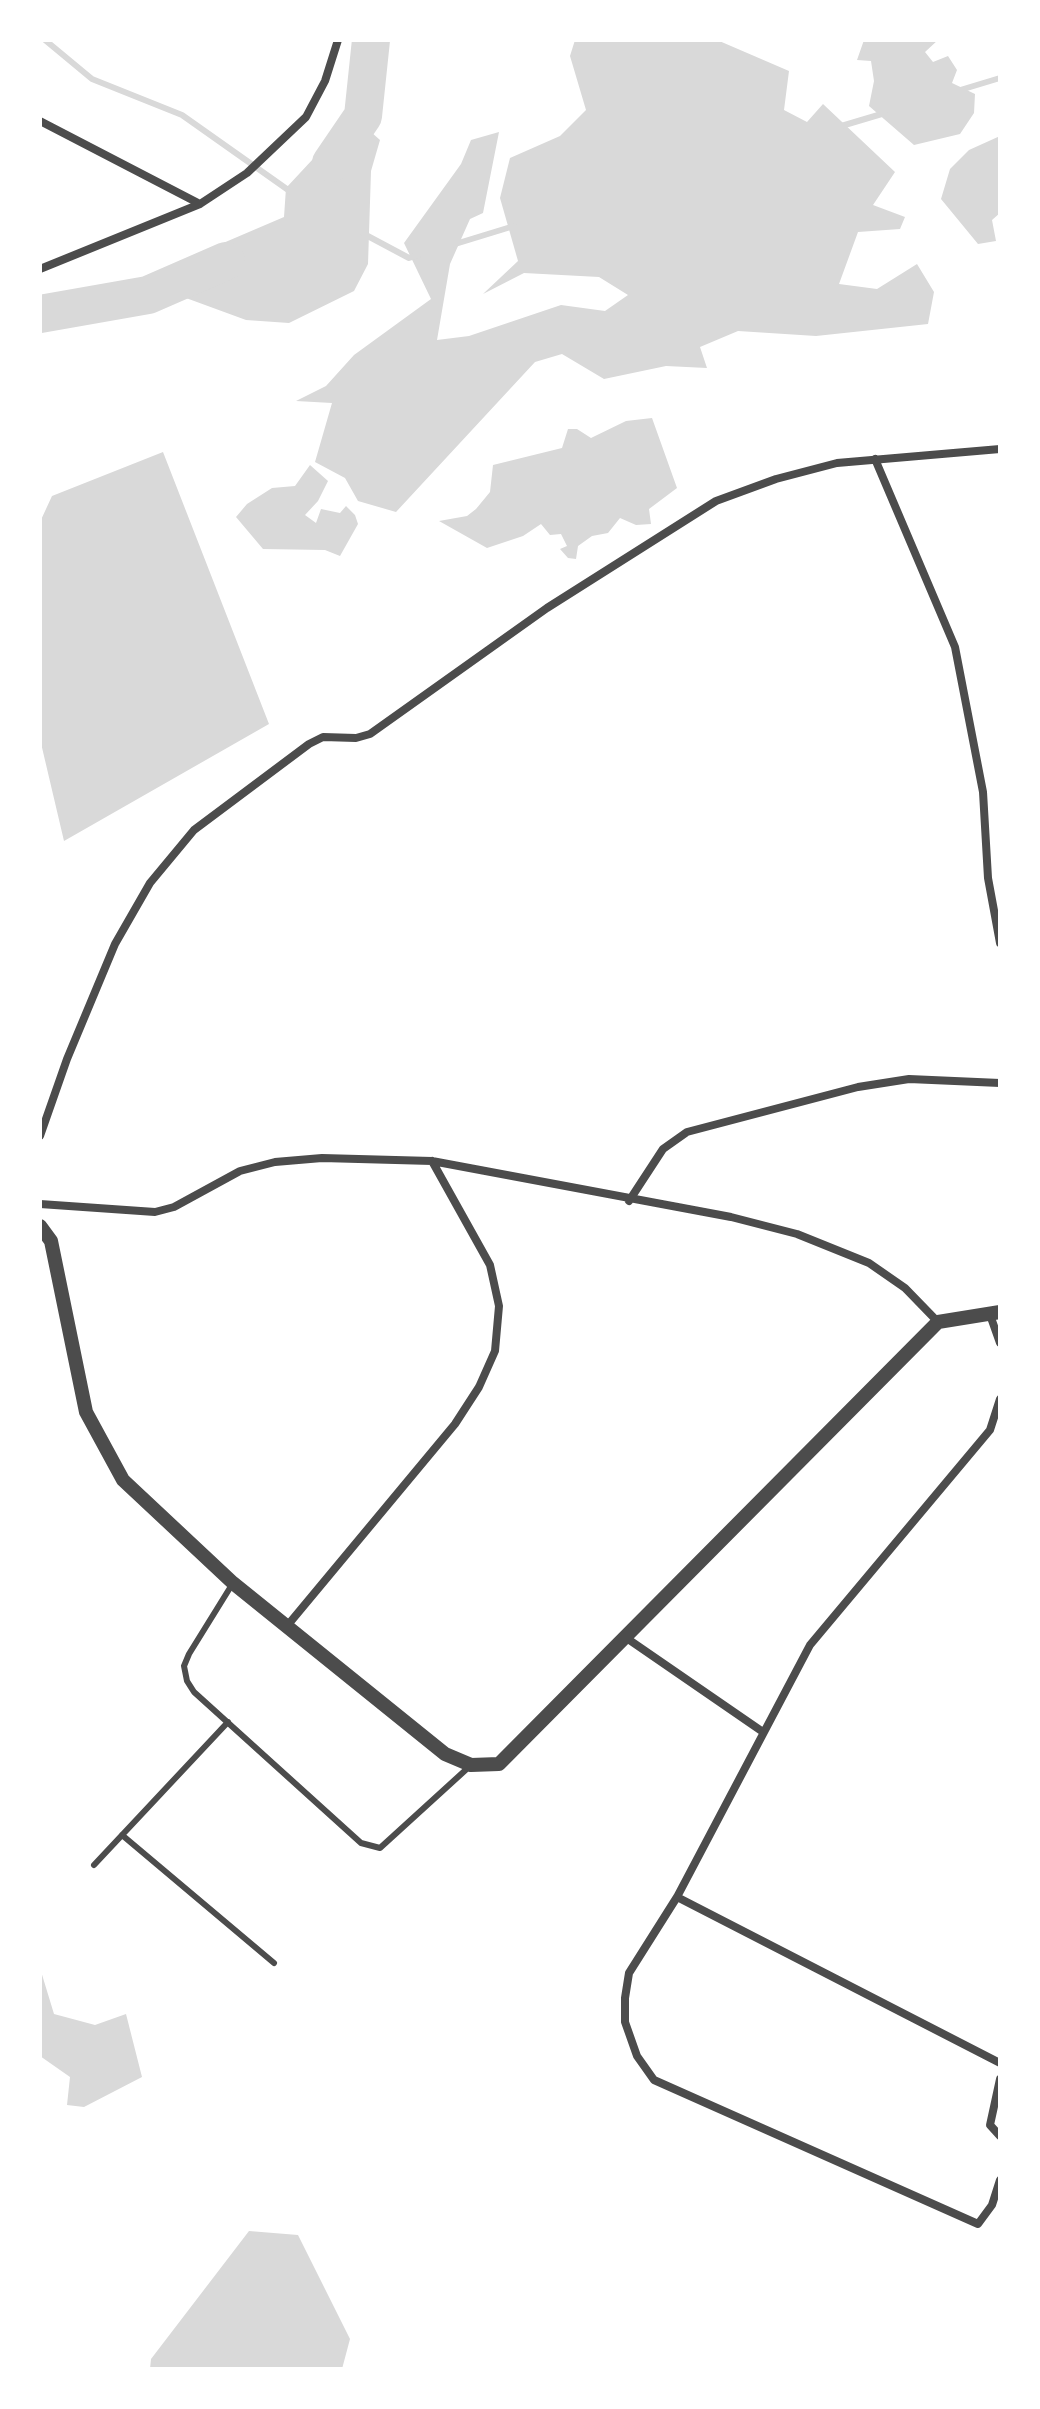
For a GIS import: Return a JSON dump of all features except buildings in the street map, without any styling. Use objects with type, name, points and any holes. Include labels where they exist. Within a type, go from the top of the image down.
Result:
[{"type":"street","points":[[40,269],[200,204],[247,173],[306,117],[325,81],[338,40]]},
{"type":"street","points":[[40,121],[200,204]]},
{"type":"street","points":[[40,1136],[67,1059],[115,944],[150,883],[194,830],[309,744],[323,737],[356,738],[370,734],[547,608],[716,501],[776,479],[837,463],[1000,449]]},
{"type":"street","points":[[875,459],[955,647],[983,792],[988,878],[1000,943]]},
{"type":"street","points":[[629,1201],[663,1149],[699,1129],[858,1087],[909,1079],[1000,1083]]},
{"type":"street","points":[[40,1204],[155,1212],[174,1207],[240,1171],[275,1162],[322,1158],[432,1161],[629,1201],[731,1217],[797,1234],[869,1263],[905,1288],[938,1322]]},
{"type":"street","points":[[287,1626],[455,1424],[479,1387],[495,1351],[499,1306],[490,1265],[432,1161]]},
{"type":"street","points":[[40,1226],[86,1412],[123,1480],[233,1583],[445,1754],[471,1765],[499,1764],[938,1322],[995,1312],[1000,1343]]},
{"type":"street","points":[[1000,1399],[990,1430],[810,1645],[677,1897],[629,1973],[625,1998],[625,2022],[637,2056],[654,2080],[978,2224],[992,2205],[1000,2180]]},
{"type":"street","points":[[625,1637],[763,1732]]},
{"type":"street","points":[[677,1897],[1000,2063]]},
{"type":"street","points":[[1000,2079],[990,2125],[1000,2136]]},
{"type":"lane","points":[[233,1583],[184,1666],[194,1692],[370,1848],[380,1848],[471,1765]]},
{"type":"lane","points":[[94,1865],[228,1722]]},
{"type":"lane","points":[[122,1835],[274,1963]]},
{"type":"shaded area","points":[[575,40],[717,40],[789,71],[784,110],[807,122],[823,104],[895,172],[873,205],[905,217],[900,229],[858,232],[839,284],[877,289],[917,264],[934,292],[928,324],[816,336],[738,331],[700,347],[707,368],[666,366],[604,379],[562,354],[535,362],[396,512],[358,501],[345,478],[315,462],[332,403],[296,401],[326,386],[354,355],[431,299],[404,243],[461,164],[471,140],[499,132],[483,213],[470,219],[450,264],[437,340],[469,336],[561,305],[605,311],[628,295],[599,277],[524,273],[483,294],[518,261],[500,198],[510,158],[560,136],[586,110],[570,56]]},
{"type":"shaded area","points":[[864,40],[938,40],[925,52],[933,62],[948,56],[957,70],[952,83],[975,94],[974,113],[960,134],[914,145],[869,106],[874,81],[871,61],[857,60]]},
{"type":"shaded area","points":[[353,116],[380,140],[371,171],[368,264],[354,291],[289,323],[246,320],[186,298],[174,264],[284,217],[286,188]]},
{"type":"shaded area","points":[[1000,136],[1000,213],[992,220],[996,241],[978,244],[941,199],[950,169],[969,150]]},
{"type":"shaded area","points":[[652,418],[677,488],[649,509],[651,524],[636,525],[620,518],[608,533],[592,536],[578,546],[576,559],[568,558],[560,549],[567,546],[561,534],[550,535],[541,524],[523,536],[487,548],[439,521],[467,516],[476,509],[490,492],[493,465],[562,448],[568,429],[577,429],[591,438],[626,421]]},
{"type":"shaded area","points":[[163,452],[269,724],[64,841],[40,739],[40,522],[52,496]]},
{"type":"shaded area","points":[[310,465],[328,481],[318,501],[305,515],[316,523],[321,509],[340,513],[346,506],[355,515],[358,524],[340,556],[325,550],[263,549],[236,517],[247,504],[272,488],[295,486]]},
{"type":"shaded area","points":[[40,1968],[54,2014],[95,2025],[126,2014],[142,2077],[84,2107],[67,2105],[70,2077],[40,2056]]},
{"type":"shaded area","points":[[249,2231],[298,2235],[350,2339],[342,2369],[150,2369],[151,2359]]},
{"type":"waterway","points":[[45,40],[92,79],[182,115],[291,192]]},
{"type":"waterway","points":[[331,163],[363,116],[371,40]]},
{"type":"waterway","points":[[957,91],[1000,78]]},
{"type":"waterway","points":[[838,127],[885,113]]},
{"type":"waterway","points":[[452,245],[514,226]]},
{"type":"waterway","points":[[364,234],[409,258],[418,255]]},
{"type":"waterway","points":[[40,314],[148,295],[226,261]]}]
